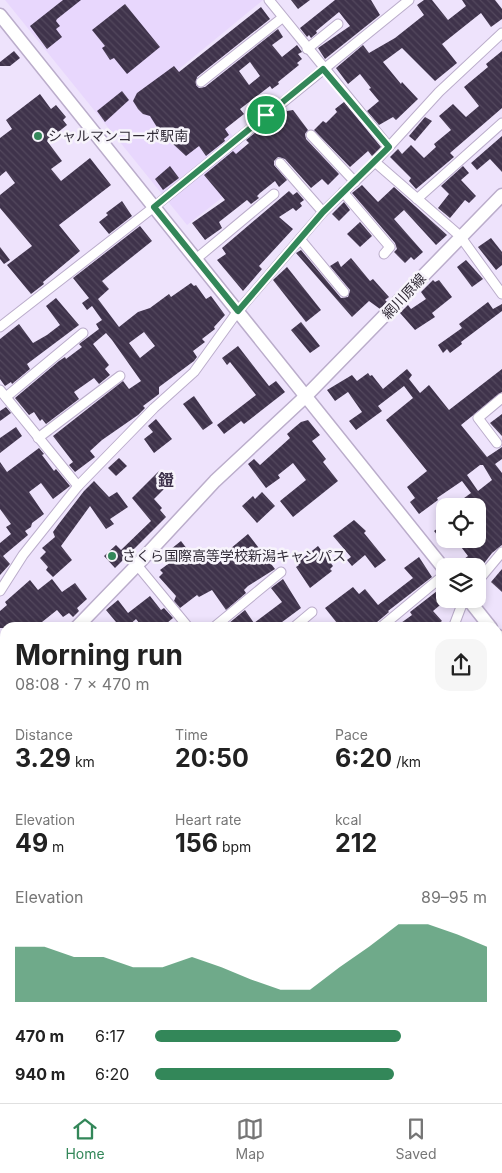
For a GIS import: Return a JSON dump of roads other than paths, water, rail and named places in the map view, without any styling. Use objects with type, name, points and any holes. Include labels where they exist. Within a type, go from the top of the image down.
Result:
[{"type":"street","points":[[269,0],[323,69],[389,147]]},
{"type":"street","points":[[0,327],[154,207],[409,0]]},
{"type":"street","points":[[0,14],[436,559]]},
{"type":"street","points":[[201,82],[282,18]]},
{"type":"street","points":[[307,49],[338,24]]},
{"type":"street","points":[[0,591],[23,555],[78,486],[154,408],[194,372],[238,311],[323,212],[375,162],[439,92],[502,33]]},
{"type":"street","points":[[417,199],[502,123]]},
{"type":"street","points":[[311,135],[355,182]]},
{"type":"street","points":[[375,162],[460,236],[502,294]]},
{"type":"street","points":[[280,163],[323,212]]},
{"type":"street","points":[[343,192],[390,247],[384,254]]},
{"type":"street","points":[[196,259],[274,194]]},
{"type":"street","name":"網川原線","points":[[82,622],[138,566],[215,481],[306,396],[460,236],[500,201]]},
{"type":"street","points":[[300,239],[344,292]]},
{"type":"street","points":[[78,486],[3,394],[83,333]]},
{"type":"street","points":[[38,438],[120,376]]},
{"type":"street","points":[[497,442],[478,418],[502,398]]},
{"type":"street","points":[[486,571],[502,552]]},
{"type":"street","points":[[138,566],[182,622]]},
{"type":"street","points":[[221,622],[281,572]]},
{"type":"street","points":[[387,622],[436,581]]},
{"type":"street","points":[[455,622],[461,608]]},
{"type":"street","points":[[475,608],[486,622]]},
{"type":"street","points":[[300,622],[312,612]]},
{"type":"place","name":"シャルマンコーポ駅南","points":[[38,136]]},
{"type":"place","name":"さくら国際高等学校新潟キャンパス","points":[[112,556]]},
{"type":"district","name":"鐙","points":[[166,480]]}]
